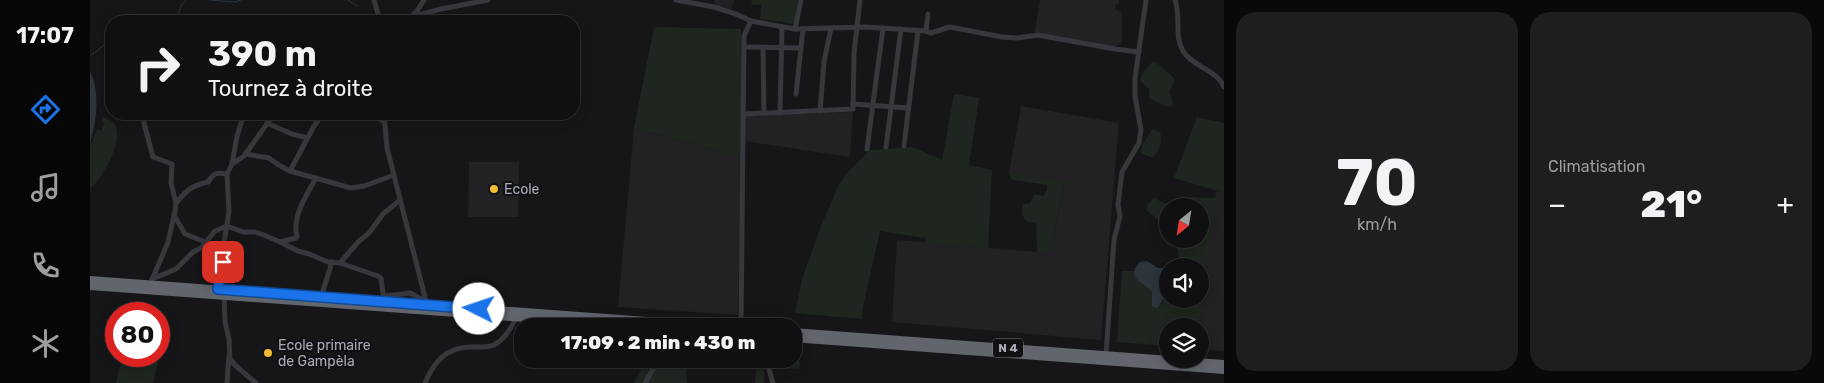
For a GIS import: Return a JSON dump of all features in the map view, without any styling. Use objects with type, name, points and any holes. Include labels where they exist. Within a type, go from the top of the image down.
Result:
[{"type":"highway","points":[[90,280],[151,282],[218,289],[614,318]]},
{"type":"highway","points":[[90,286],[516,318]]},
{"type":"highway","name":"N 4","points":[[802,333],[1224,364]]},
{"type":"highway","name":"N 4","points":[[802,339],[1224,370]]},
{"type":"street","points":[[374,0],[378,15]]},
{"type":"street","points":[[412,15],[424,0]]},
{"type":"street","points":[[422,15],[441,9],[488,0]]},
{"type":"street","points":[[676,0],[719,9],[751,21],[795,29],[856,27],[926,31],[931,33],[950,27],[1002,37],[1017,38],[1038,35],[1139,52]]},
{"type":"street","points":[[795,29],[801,0]]},
{"type":"street","points":[[743,114],[853,109],[856,27],[860,0]]},
{"type":"street","points":[[1106,355],[1114,240],[1120,216],[1118,205],[1122,172],[1139,143],[1141,130],[1135,96],[1146,0]]},
{"type":"street","points":[[1175,0],[1182,49],[1190,58],[1219,78],[1224,87]]},
{"type":"street","points":[[926,31],[928,14]]},
{"type":"street","points":[[740,318],[744,36],[751,21]]},
{"type":"street","points":[[780,113],[782,27]]},
{"type":"street","points":[[820,111],[824,62],[831,28]]},
{"type":"street","points":[[867,149],[883,28]]},
{"type":"street","points":[[796,94],[803,29]]},
{"type":"street","points":[[886,147],[901,30]]},
{"type":"street","points":[[904,146],[918,31]]},
{"type":"street","points":[[744,47],[801,48]]},
{"type":"street","points":[[763,48],[764,113]]},
{"type":"street","points":[[853,104],[908,108]]},
{"type":"street","points":[[218,289],[227,226],[227,174],[232,164],[242,120]]},
{"type":"street","points":[[232,164],[245,154],[269,120]]},
{"type":"street","points":[[290,171],[319,120]]},
{"type":"street","points":[[382,120],[384,122],[387,148],[426,303]]},
{"type":"street","points":[[144,123],[153,157],[172,164],[171,188],[176,203],[168,242],[151,282]]},
{"type":"street","points":[[267,123],[292,134],[308,138]]},
{"type":"street","points":[[245,154],[269,158],[290,171],[351,188],[358,188],[394,175]]},
{"type":"street","points":[[176,203],[187,190],[194,185],[208,182],[216,172],[227,174]]},
{"type":"street","points":[[280,242],[297,237],[298,215],[303,200],[316,178]]},
{"type":"street","points":[[340,263],[358,240],[369,233],[383,214],[400,200]]},
{"type":"street","points":[[174,215],[185,234],[224,249]]},
{"type":"street","points":[[151,282],[176,269],[192,252],[201,248],[215,230],[227,226],[243,232],[264,234],[298,251],[378,276],[381,278],[383,294],[385,296],[410,293],[426,303]]},
{"type":"street","points":[[321,297],[332,262]]},
{"type":"street","points":[[224,296],[224,322],[229,339],[227,383]]},
{"type":"street","points":[[425,383],[431,368],[437,360],[448,352],[463,347],[488,347],[494,345],[510,329],[514,322]]},
{"type":"street","points":[[229,355],[236,366],[256,383]]},
{"type":"street","points":[[644,383],[653,368]]},
{"type":"street","points":[[768,368],[773,383]]},
{"type":"shaded area","points":[[714,0],[734,0],[732,9],[716,5]]},
{"type":"shaded area","points":[[752,0],[798,0],[794,24],[760,19],[761,5],[751,4]]},
{"type":"shaded area","points":[[1040,0],[1120,0],[1118,1],[1119,4],[1115,5],[1115,9],[1122,13],[1122,42],[1114,47],[1035,32]]},
{"type":"shaded area","points":[[654,27],[741,29],[741,157],[634,128]]},
{"type":"shaded area","points":[[1153,61],[1175,79],[1169,92],[1173,106],[1167,107],[1149,98],[1149,89],[1140,81],[1143,73]]},
{"type":"shaded area","points":[[90,71],[95,89],[96,117],[90,144]]},
{"type":"shaded area","points":[[954,94],[979,98],[969,165],[992,170],[988,248],[925,243],[925,238],[880,231],[862,319],[795,313],[802,279],[821,226],[839,184],[870,150],[913,147],[942,160]]},
{"type":"shaded area","points":[[1021,106],[1119,123],[1101,340],[892,322],[897,240],[1049,253],[1065,183],[1009,173]]},
{"type":"shaded area","points":[[853,112],[850,157],[744,141],[745,116]]},
{"type":"shaded area","points":[[103,117],[105,120],[113,122],[117,129],[117,137],[115,147],[106,167],[90,189],[90,146],[97,129],[101,131],[104,124],[102,122]]},
{"type":"shaded area","points":[[1197,117],[1224,123],[1224,193],[1174,178]]},
{"type":"shaded area","points":[[634,128],[741,157],[738,315],[618,307]]},
{"type":"shaded area","points":[[1152,129],[1160,132],[1161,143],[1152,158],[1141,153],[1142,146]]},
{"type":"shaded area","points":[[469,162],[519,162],[518,217],[468,217]]},
{"type":"shaded area","points":[[1009,173],[1065,182],[1049,253],[1037,252],[1036,224],[1026,221],[1022,215],[1023,204],[1030,203],[1035,194],[1043,196],[1047,185],[1012,180]]},
{"type":"shaded area","points":[[1216,191],[1224,193],[1224,351],[1209,350],[1209,318],[1201,318],[1202,308],[1209,308],[1208,258]]},
{"type":"shaded area","points":[[1185,197],[1216,198],[1209,258],[1180,258],[1177,248],[1209,248],[1209,198]]},
{"type":"shaded area","points":[[1154,198],[1159,200],[1159,221],[1146,210],[1148,204]]},
{"type":"shaded area","points":[[1147,261],[1159,268],[1159,306],[1157,308],[1152,306],[1152,292],[1135,276],[1134,272],[1140,262]]},
{"type":"shaded area","points":[[1122,271],[1135,271],[1138,281],[1152,292],[1152,306],[1159,305],[1159,308],[1202,308],[1201,318],[1159,318],[1159,345],[1117,342]]},
{"type":"shaded area","points":[[120,367],[157,367],[153,383],[116,383]]},
{"type":"shaded area","points":[[642,368],[686,368],[687,383],[634,383]]},
{"type":"shaded area","points":[[756,368],[764,368],[764,383],[755,383]]},
{"type":"waterway","points":[[178,15],[181,6],[186,0]]},
{"type":"waterway","points":[[209,0],[235,2],[241,0]]},
{"type":"waterway","points":[[348,0],[357,6]]},
{"type":"waterway","points":[[90,56],[105,45]]},
{"type":"place","name":"Ecole","points":[[494,189]]},
{"type":"place","name":"Ecole primaire de Gampèla","points":[[268,353]]},
{"type":"route","points":[[223,262],[218,289],[479,309]]}]
